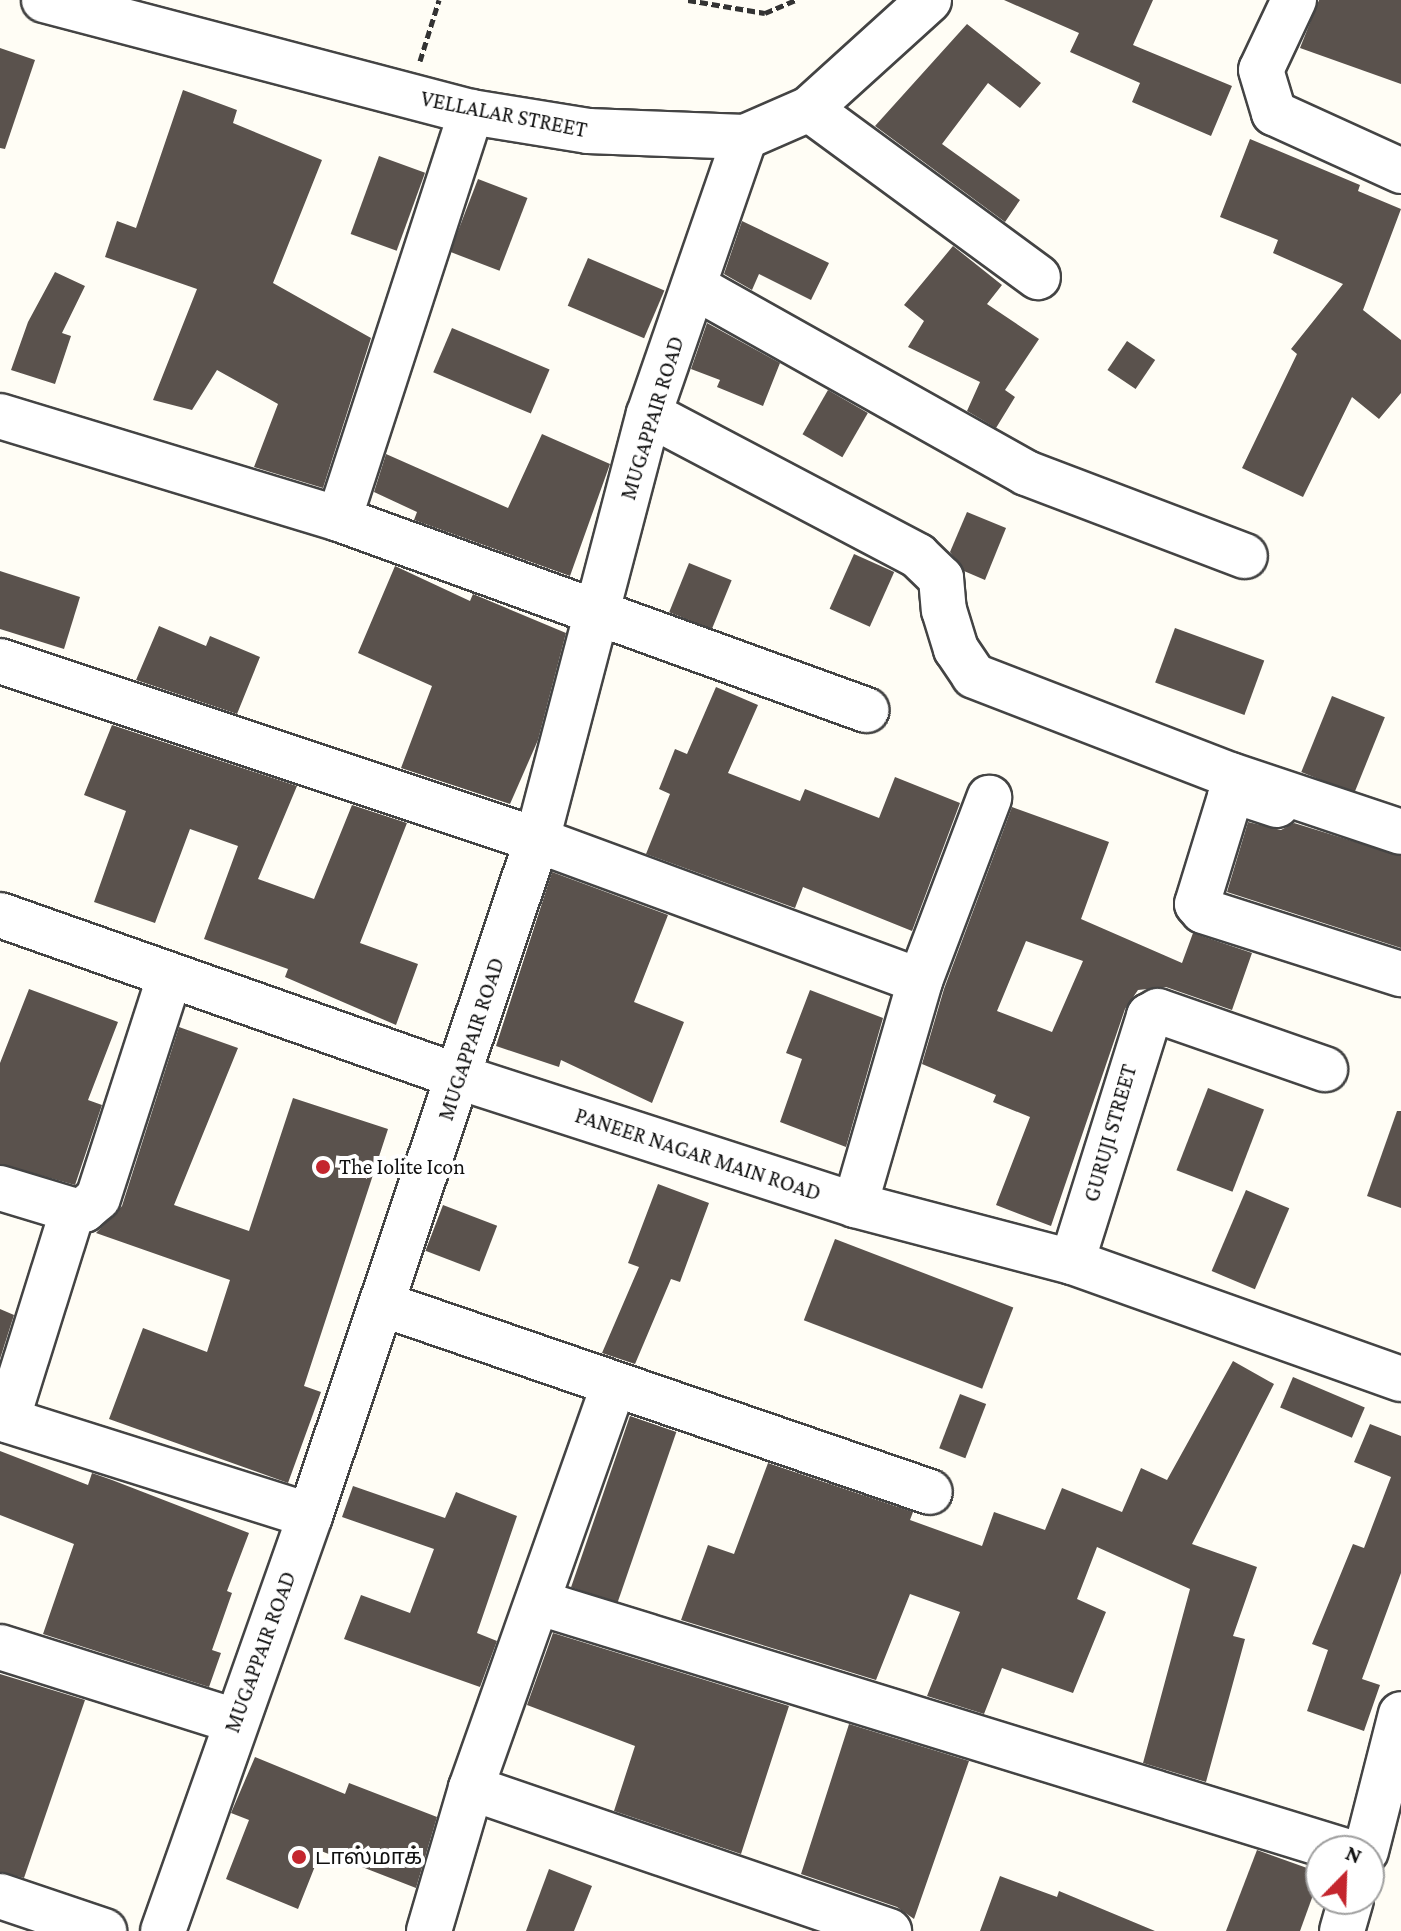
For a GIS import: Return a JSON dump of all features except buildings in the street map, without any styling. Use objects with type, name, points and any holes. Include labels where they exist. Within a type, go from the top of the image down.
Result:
[{"type":"street","name":"VELLALAR STREET","points":[[44,0],[471,112],[588,131],[745,137],[809,109],[929,0]]},
{"type":"street","points":[[1294,0],[1261,70],[1265,98],[1274,113],[1401,171]]},
{"type":"street","points":[[809,109],[1038,277]]},
{"type":"street","points":[[339,519],[471,112]]},
{"type":"street","name":"MUGAPPAIR ROAD","points":[[163,1931],[310,1516],[537,840],[600,611],[649,414],[745,137]]},
{"type":"street","points":[[695,287],[1026,473],[1245,556]]},
{"type":"street","points":[[649,414],[918,556],[941,578],[944,610],[956,649],[974,676],[1231,775],[1401,832]]},
{"type":"street","points":[[0,416],[339,519],[600,611],[866,710]]},
{"type":"street","points":[[0,661],[537,840],[920,981]]},
{"type":"street","points":[[1401,846],[1234,793],[1195,896],[1203,911],[1401,974]]},
{"type":"street","points":[[855,1205],[920,981],[989,798]]},
{"type":"street","name":"PANEER NAGAR MAIN ROAD","points":[[0,915],[459,1077],[855,1205],[1072,1262],[1401,1379]]},
{"type":"street","points":[[0,1188],[73,1210],[84,1210],[98,1198],[170,975]]},
{"type":"street","name":"GURUJI STREET","points":[[1072,1262],[1142,1025],[1158,1011],[1325,1069]]},
{"type":"street","points":[[73,1210],[3,1419],[310,1516]]},
{"type":"street","points":[[382,1304],[930,1492]]},
{"type":"street","points":[[429,1931],[471,1788],[540,1603],[614,1385]]},
{"type":"street","points":[[540,1603],[1305,1839]]},
{"type":"street","points":[[0,1647],[235,1721]]},
{"type":"street","points":[[1370,1835],[1401,1714]]},
{"type":"street","points":[[471,1788],[889,1931]]},
{"type":"street","points":[[0,1896],[104,1931]]},
{"type":"path","points":[[408,96],[439,0]]},
{"type":"path","points":[[688,0],[765,13],[796,0]]},
{"type":"place","name":"The Iolite Icon","points":[[323,1167]]},
{"type":"place","name":"டாஸ்மாக்","points":[[299,1857]]}]
